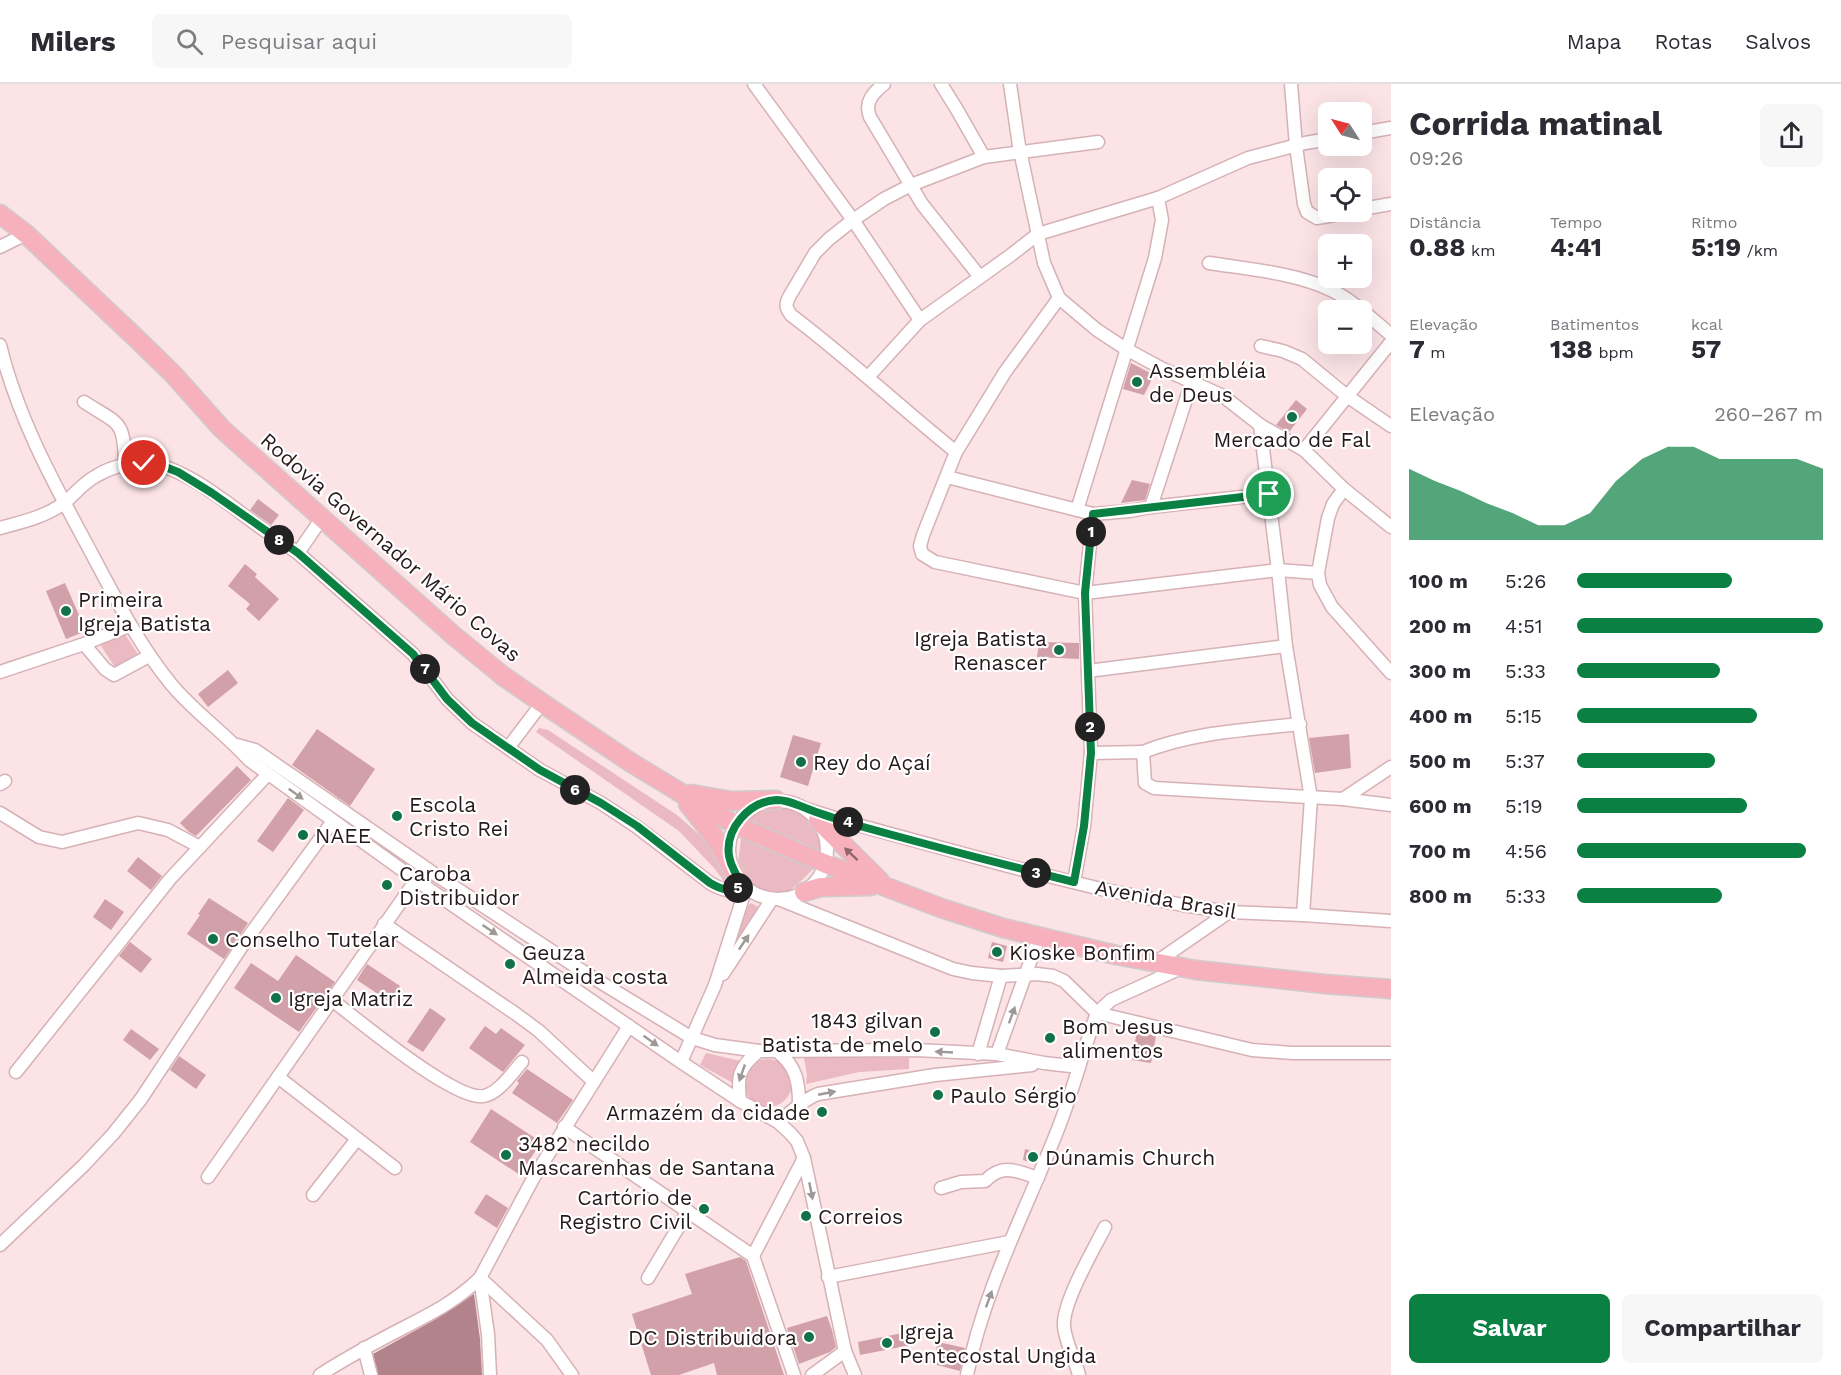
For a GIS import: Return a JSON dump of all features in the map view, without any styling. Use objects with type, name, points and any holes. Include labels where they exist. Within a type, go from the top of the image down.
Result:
[{"type":"highway","name":"Rodovia Governador Mário Covas","points":[[0,214],[26,234],[137,339],[173,374],[222,429],[453,635],[503,676],[542,703],[630,762],[736,825],[886,887],[1004,928],[1039,937],[1182,967],[1257,977],[1391,988]]},
{"type":"highway","points":[[677,791],[732,801],[776,800]]},
{"type":"highway","points":[[677,791],[713,835],[741,882]]},
{"type":"highway","points":[[812,814],[886,887]]},
{"type":"highway","points":[[804,892],[821,887],[886,887]]},
{"type":"street","points":[[754,84],[852,220],[920,320]]},
{"type":"street","points":[[884,84],[871,96],[867,110],[877,131],[933,219],[980,277]]},
{"type":"street","points":[[941,84],[984,157]]},
{"type":"street","points":[[1010,84],[1020,152],[1044,263],[1059,298],[1097,330],[1126,349],[1161,368],[1223,396],[1260,425],[1304,450],[1344,489],[1391,527]]},
{"type":"street","points":[[1291,84],[1296,146],[1307,212],[1318,218]]},
{"type":"street","points":[[1372,131],[1391,128]]},
{"type":"street","points":[[868,377],[920,320],[1038,234],[1158,198],[1248,159],[1318,141]]},
{"type":"street","points":[[956,452],[919,423],[844,356],[790,315],[786,303],[815,253],[829,239],[852,220],[911,185],[984,157],[1098,142]]},
{"type":"street","points":[[1077,510],[1161,234],[1162,220],[1158,198]]},
{"type":"street","points":[[1372,207],[1391,204]]},
{"type":"street","points":[[0,247],[26,234]]},
{"type":"street","points":[[1209,263],[1290,277],[1330,290],[1355,304],[1391,335]]},
{"type":"street","points":[[1059,298],[1005,372],[956,452],[923,535],[920,546],[922,554],[935,562],[1085,593],[1278,570],[1318,573]]},
{"type":"street","points":[[1304,450],[1391,342]]},
{"type":"street","points":[[0,345],[22,414],[64,503],[129,626],[172,686],[195,709],[235,744],[249,760],[333,821],[681,1062],[740,1101],[778,1122],[797,1141],[804,1158],[845,1351],[855,1375]]},
{"type":"street","points":[[1261,346],[1283,351],[1302,359],[1347,396],[1391,426]]},
{"type":"street","points":[[1151,507],[1192,381]]},
{"type":"street","points":[[84,402],[122,428],[125,464]]},
{"type":"street","points":[[1260,425],[1286,646],[1311,798],[1303,915]]},
{"type":"street","points":[[0,528],[43,515],[64,503],[82,485],[97,475],[125,464],[152,464],[178,472],[298,553],[413,654],[458,710],[508,748],[559,782],[601,803],[637,826],[720,889],[730,891],[737,889],[741,882]]},
{"type":"street","points":[[946,477],[1093,514],[1269,494]]},
{"type":"street","points":[[1344,489],[1333,504],[1328,518],[1318,573],[1323,593],[1332,607],[1391,673]]},
{"type":"street","points":[[1074,882],[1084,826],[1091,753],[1085,593],[1093,514]]},
{"type":"street","points":[[298,553],[322,518]]},
{"type":"street","points":[[0,672],[84,644],[129,626]]},
{"type":"street","points":[[84,644],[105,669],[114,675],[150,656]]},
{"type":"street","points":[[1088,671],[1286,646]]},
{"type":"street","points":[[508,748],[542,703]]},
{"type":"street","points":[[1091,753],[1143,752],[1191,737],[1300,724]]},
{"type":"street","points":[[235,744],[255,750],[378,836],[587,974],[692,1038],[715,1045],[759,1051],[916,1050],[997,1054],[1079,1067]]},
{"type":"street","points":[[1143,752],[1145,783],[1154,788],[1391,804]]},
{"type":"street","points":[[1343,799],[1391,766]]},
{"type":"street","points":[[16,1072],[144,910],[268,774]]},
{"type":"street","points":[[776,800],[760,804],[746,812],[736,825],[730,840],[729,856],[741,882],[759,896],[776,900],[935,963],[972,973],[1001,976],[1047,974],[1065,981],[1097,1013],[1252,1050],[1292,1053],[1391,1053]]},
{"type":"street","name":"Avenida Brasil","points":[[776,800],[792,802],[812,814],[1074,882],[1137,896],[1229,912],[1391,921]]},
{"type":"street","points":[[0,813],[39,837],[62,842],[138,823],[168,830],[200,847]]},
{"type":"street","points":[[715,984],[776,900],[793,898],[817,881],[826,864],[828,849],[825,834],[812,814]]},
{"type":"street","points":[[0,1245],[84,1165],[141,1099],[244,943],[333,821]]},
{"type":"street","points":[[366,844],[378,836]]},
{"type":"street","points":[[208,1177],[416,880]]},
{"type":"street","points":[[681,1062],[715,984],[741,882]]},
{"type":"street","points":[[1155,963],[1229,912]]},
{"type":"street","points":[[384,924],[524,1020],[553,1043],[593,1081]]},
{"type":"street","points":[[997,1054],[1039,937]]},
{"type":"street","points":[[967,1375],[982,1316],[1009,1242],[1058,1130],[1097,1013],[1111,1000],[1182,967]]},
{"type":"street","points":[[577,989],[587,974]]},
{"type":"street","points":[[978,1054],[1001,976]]},
{"type":"street","points":[[332,1000],[412,1060],[464,1093],[484,1096],[494,1092],[522,1062]]},
{"type":"street","points":[[320,1375],[364,1348],[450,1303],[480,1278],[534,1177],[628,1026]]},
{"type":"street","points":[[740,1101],[739,1076],[748,1060],[759,1051]]},
{"type":"street","points":[[778,1052],[786,1058],[796,1074],[799,1104]]},
{"type":"street","points":[[778,1122],[799,1104],[818,1094],[934,1075],[1044,1063]]},
{"type":"street","points":[[278,1077],[395,1168]]},
{"type":"street","points":[[564,1127],[753,1256],[794,1375]]},
{"type":"street","points":[[313,1195],[357,1139]]},
{"type":"street","points":[[753,1256],[804,1158]]},
{"type":"street","points":[[941,1188],[961,1182],[985,1181],[993,1172],[1011,1169],[1038,1178]]},
{"type":"street","points":[[648,1278],[688,1211]]},
{"type":"street","points":[[1080,1375],[1064,1328],[1063,1315],[1105,1227]]},
{"type":"street","points":[[828,1276],[1009,1242]]},
{"type":"street","points":[[480,1278],[488,1334],[490,1375]]},
{"type":"street","points":[[480,1278],[547,1340],[572,1375]]},
{"type":"street","points":[[364,1348],[371,1375]]},
{"type":"street","points":[[812,1375],[845,1351]]},
{"type":"shaded area","points":[[123,631],[139,656],[117,670],[101,646]]},
{"type":"shaded area","points":[[539,728],[548,730],[677,815],[702,837],[724,866],[726,884],[679,831],[536,732]]},
{"type":"shaded area","points":[[779,804],[800,810],[817,824],[821,839],[819,854],[748,823],[754,814]]},
{"type":"shaded area","points":[[741,836],[813,869],[789,890],[780,894],[766,894],[754,888],[741,871],[739,861]]},
{"type":"shaded area","points":[[751,903],[760,908],[727,959],[740,921]]},
{"type":"shaded area","points":[[706,1053],[741,1061],[735,1084],[700,1065]]},
{"type":"shaded area","points":[[804,1058],[909,1058],[909,1069],[859,1072],[806,1084]]},
{"type":"shaded area","points":[[763,1059],[773,1059],[788,1069],[792,1083],[791,1092],[782,1103],[773,1107],[763,1107],[748,1097],[744,1088],[744,1078],[754,1063]]},
{"type":"shaded area","points":[[474,1294],[482,1375],[378,1375],[373,1354],[436,1319]]},
{"type":"building","name":"Assembléia de Deus","points":[[1131,363],[1154,375],[1144,395],[1123,389]]},
{"type":"building","name":"Mercado de Fal","points":[[1296,400],[1307,409],[1289,432],[1276,425]]},
{"type":"building","points":[[1132,480],[1150,484],[1145,500],[1121,503]]},
{"type":"building","points":[[258,499],[279,515],[271,525],[250,510]]},
{"type":"building","points":[[245,564],[257,574],[255,577],[279,599],[259,621],[246,609],[250,604],[228,586]]},
{"type":"building","name":"Primeira Igreja Batista","points":[[65,583],[86,631],[66,639],[46,591]]},
{"type":"building","name":"Igreja Batista Renascer","points":[[1039,642],[1079,643],[1079,659],[1037,657]]},
{"type":"building","points":[[228,670],[238,683],[208,707],[198,694]]},
{"type":"building","points":[[317,729],[375,769],[350,806],[292,765]]},
{"type":"building","points":[[1349,734],[1351,768],[1315,773],[1309,738]]},
{"type":"building","points":[[793,735],[821,743],[808,786],[780,777]]},
{"type":"building","points":[[237,766],[251,780],[196,836],[189,832],[180,823]]},
{"type":"building","points":[[288,798],[304,810],[273,852],[257,841]]},
{"type":"building","points":[[138,857],[162,876],[151,890],[127,871]]},
{"type":"building","points":[[209,898],[248,923],[224,959],[187,934]]},
{"type":"building","points":[[105,899],[124,912],[111,930],[93,917]]},
{"type":"building","points":[[130,942],[152,959],[141,973],[119,956]]},
{"type":"building","name":"Kioske Bonfim","points":[[992,942],[1007,946],[1003,962],[988,958]]},
{"type":"building","name":"Igreja Matriz","points":[[296,955],[335,982],[299,1032],[234,988],[251,963],[278,981]]},
{"type":"building","points":[[367,964],[400,986],[390,1002],[357,980]]},
{"type":"building","points":[[430,1008],[446,1019],[423,1052],[407,1042]]},
{"type":"building","points":[[485,1026],[496,1034],[501,1028],[525,1045],[503,1072],[469,1048]]},
{"type":"building","points":[[131,1029],[159,1049],[150,1060],[123,1040]]},
{"type":"building","points":[[1137,1031],[1156,1036],[1151,1063],[1132,1060]]},
{"type":"building","points":[[179,1056],[206,1075],[196,1089],[170,1070]]},
{"type":"building","points":[[527,1069],[573,1100],[557,1123],[512,1093],[519,1083],[517,1081]]},
{"type":"building","points":[[491,1109],[541,1142],[520,1175],[470,1142]]},
{"type":"building","name":"Dúnamis Church","points":[[1025,1149],[1039,1153],[1035,1164],[1023,1160]]},
{"type":"building","points":[[486,1194],[508,1208],[497,1228],[474,1213]]},
{"type":"building","points":[[740,1257],[746,1261],[784,1375],[717,1375],[714,1363],[679,1375],[651,1375],[632,1314],[692,1294],[685,1274]]},
{"type":"building","points":[[827,1316],[836,1347],[830,1352],[799,1364],[787,1328]]},
{"type":"building","name":"Igreja Pentecostal Ungida","points":[[912,1331],[916,1344],[860,1355],[858,1342]]},
{"type":"building","points":[[938,1342],[965,1348],[960,1371],[933,1364]]},
{"type":"place","name":"Assembléia de Deus","points":[[1137,382]]},
{"type":"place","name":"Mercado de Fal","points":[[1292,417]]},
{"type":"place","name":"Primeira Igreja Batista","points":[[66,611]]},
{"type":"place","name":"Igreja Batista Renascer","points":[[1059,650]]},
{"type":"place","name":"Rey do Açaí","points":[[801,762]]},
{"type":"place","name":"Escola Cristo Rei","points":[[397,816]]},
{"type":"place","name":"NAEE","points":[[303,835]]},
{"type":"place","name":"Caroba Distribuidor","points":[[387,885]]},
{"type":"place","name":"Conselho Tutelar","points":[[213,939]]},
{"type":"place","name":"Kioske Bonfim","points":[[997,952]]},
{"type":"place","name":"Geuza Almeida costa","points":[[510,964]]},
{"type":"place","name":"Igreja Matriz","points":[[276,998]]},
{"type":"place","name":"1843 gilvan Batista de melo","points":[[935,1032]]},
{"type":"place","name":"Bom Jesus alimentos","points":[[1050,1038]]},
{"type":"place","name":"Paulo Sérgio","points":[[938,1095]]},
{"type":"place","name":"Armazém da cidade","points":[[822,1112]]},
{"type":"place","name":"3482 necildo Mascarenhas de Santana","points":[[506,1155]]},
{"type":"place","name":"Dúnamis Church","points":[[1033,1157]]},
{"type":"place","name":"Cartório de Registro Civil","points":[[704,1209]]},
{"type":"place","name":"Correios","points":[[806,1216]]},
{"type":"place","name":"DC Distribuidora","points":[[809,1337]]},
{"type":"place","name":"Igreja Pentecostal Ungida","points":[[887,1343]]},
{"type":"route","points":[[144,463],[160,465],[178,472],[298,553],[413,654],[447,699],[472,723],[559,782],[601,803],[637,826],[710,883],[720,889],[730,891],[743,885],[734,872],[729,856],[730,840],[736,825],[746,812],[760,804],[776,800],[792,802],[806,809],[854,824],[1074,882],[1084,826],[1091,753],[1085,593],[1093,514],[1269,494]]}]
